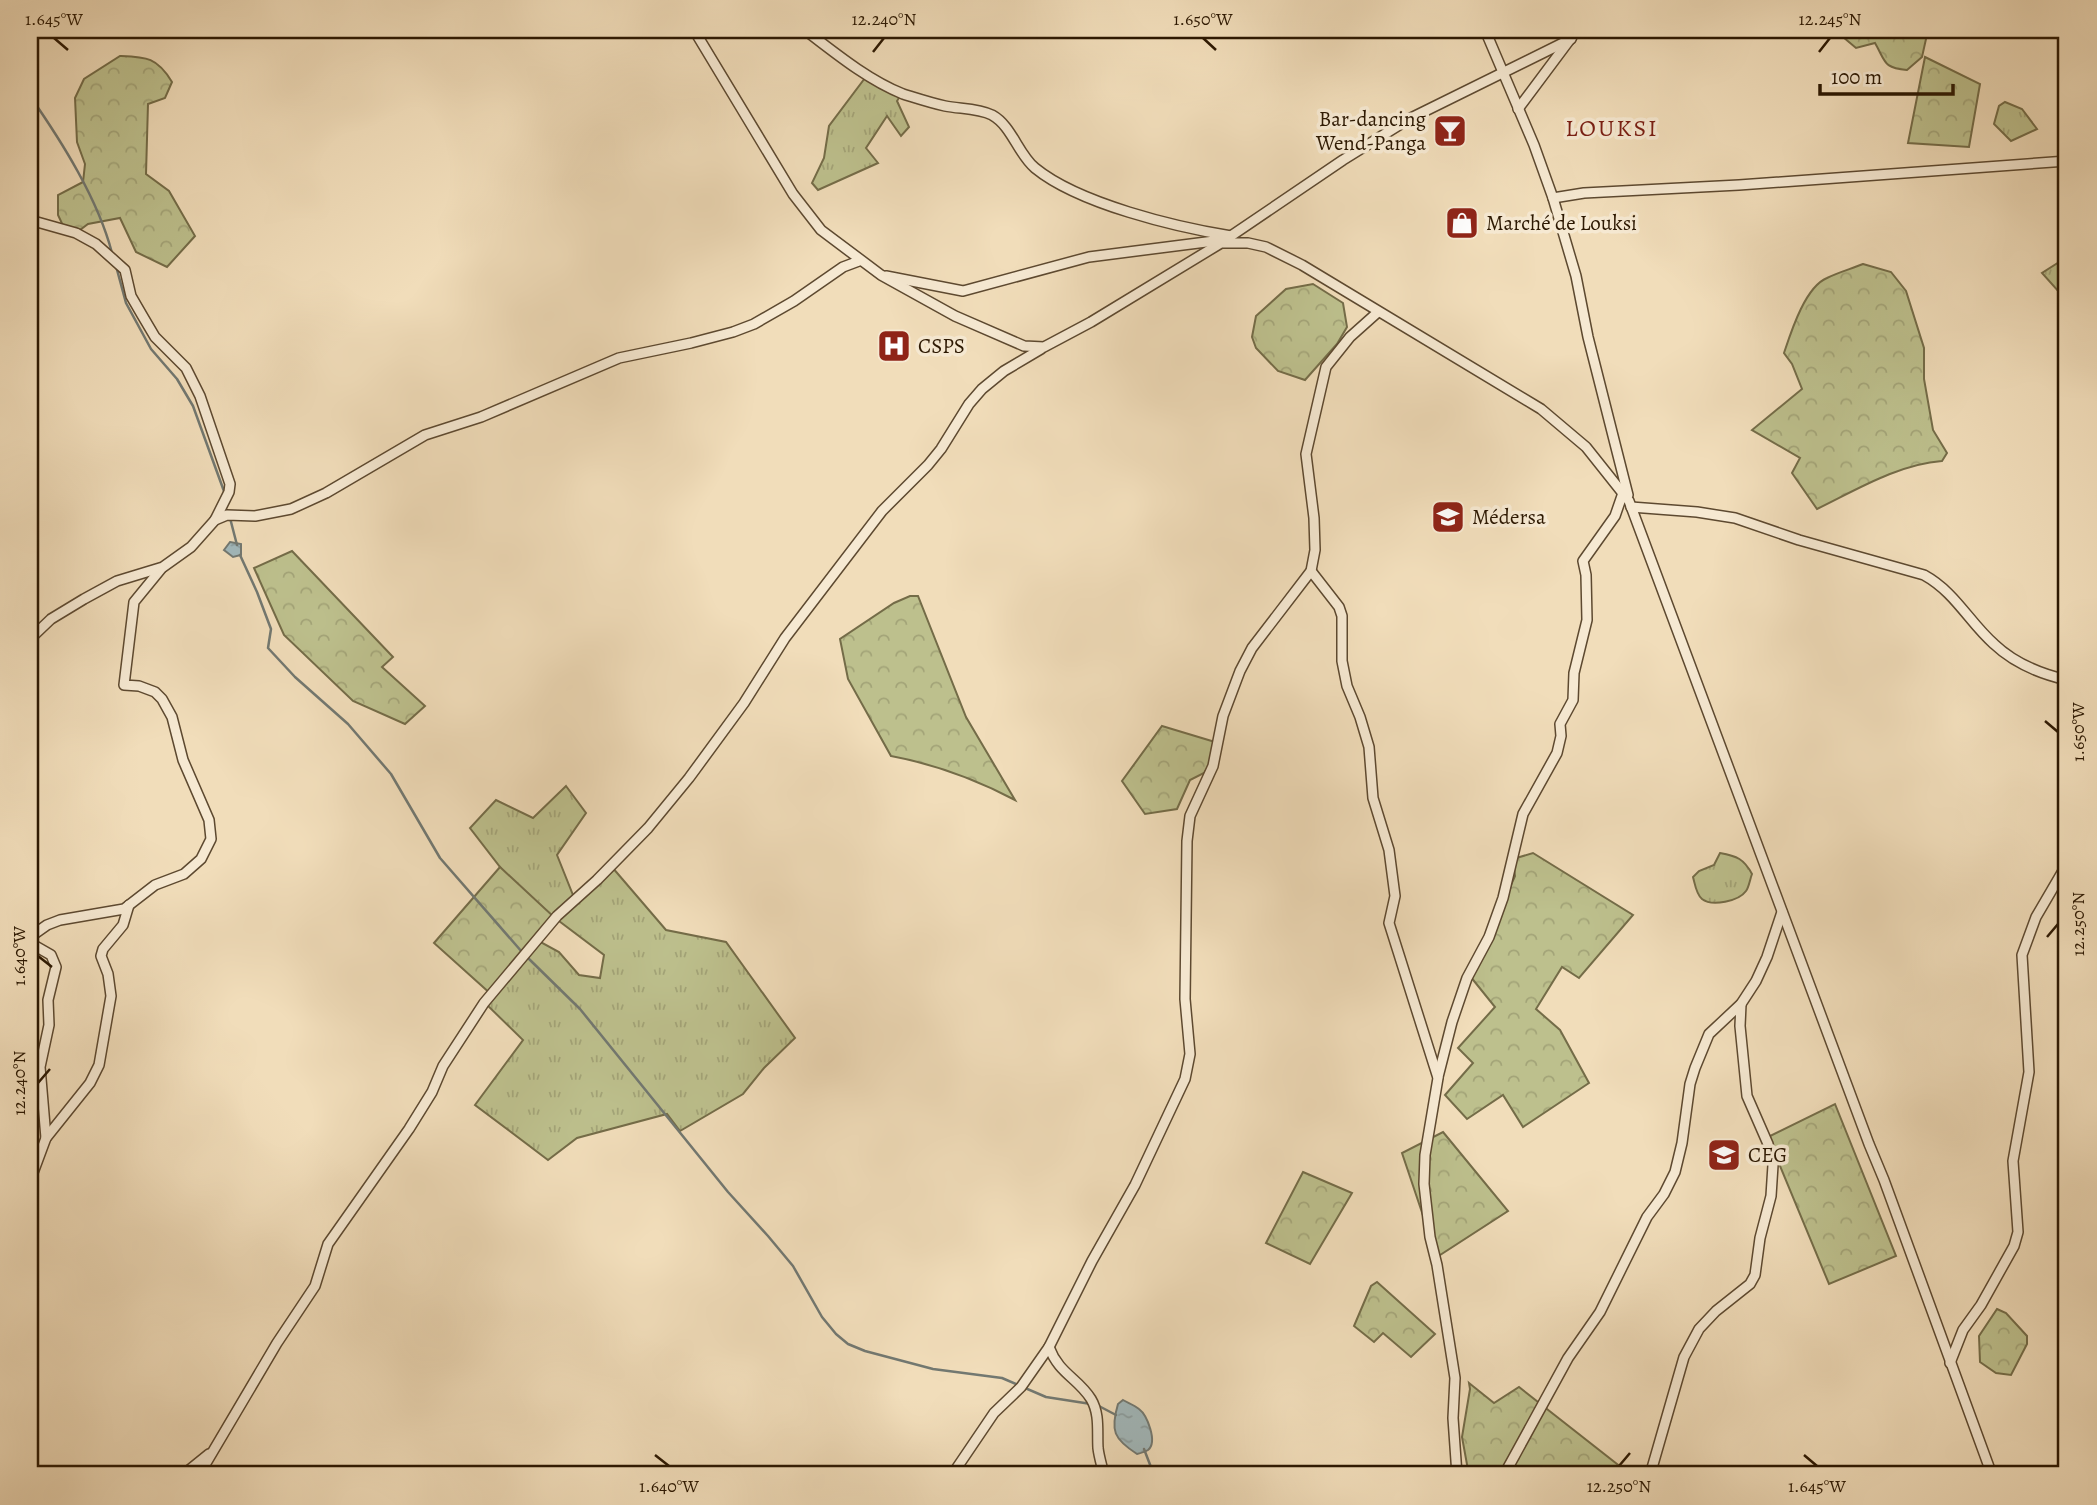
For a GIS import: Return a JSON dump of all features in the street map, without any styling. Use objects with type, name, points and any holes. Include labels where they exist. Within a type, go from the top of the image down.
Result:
[{"type":"street","points":[[694,30],[810,219],[831,240],[881,275],[974,326],[1024,346],[1044,347]]},
{"type":"street","points":[[805,30],[839,56],[903,93],[944,106],[989,113],[999,120],[1023,156],[1035,168],[1075,192],[1183,228],[1266,247],[1302,265],[1541,409],[1586,447],[1628,500],[1735,519],[1924,575],[1955,598],[1995,645],[2036,670],[2067,680]]},
{"type":"street","points":[[1485,30],[1553,198],[1576,276],[1588,337],[1628,500],[1868,1144],[1889,1192],[1992,1475]]},
{"type":"street","points":[[1518,109],[1577,30]]},
{"type":"street","points":[[199,1475],[277,1343],[315,1286],[328,1244],[409,1129],[432,1092],[443,1066],[484,1003],[557,916],[648,828],[690,778],[744,703],[793,627],[882,511],[929,465],[982,389],[1004,370],[1091,322],[1226,239],[1409,119],[1571,39]]},
{"type":"street","points":[[1553,198],[1584,193],[1739,185],[2067,161]]},
{"type":"street","points":[[30,220],[76,233],[96,244],[125,270],[131,296],[155,337],[186,368],[200,396],[230,484],[229,492],[215,520],[191,547],[163,567],[134,602],[124,685],[139,686],[155,692],[162,699],[172,718],[183,760],[209,820],[211,839],[201,859],[184,874],[155,885],[129,905],[114,911],[60,920],[30,937]]},
{"type":"street","points":[[881,275],[963,291],[1089,257],[1226,239]]},
{"type":"street","points":[[215,520],[227,515],[255,516],[291,509],[326,493],[425,435],[492,412],[619,358],[712,338],[754,324],[794,301],[843,267],[859,261]]},
{"type":"street","points":[[952,1475],[994,1413],[1021,1387],[1049,1348],[1091,1261],[1135,1185],[1185,1079],[1190,1054],[1185,999],[1187,841],[1190,816],[1213,766],[1223,716],[1240,671],[1252,648],[1311,571],[1315,551],[1314,518],[1306,454],[1326,367],[1350,337],[1378,313]]},
{"type":"street","points":[[1457,1475],[1453,1418],[1455,1378],[1430,1237],[1424,1184],[1425,1155],[1438,1079],[1452,1022],[1467,978],[1489,937],[1503,898],[1523,814],[1557,753],[1561,736],[1560,724],[1573,700],[1578,650],[1587,620],[1583,561],[1628,500]]},
{"type":"street","points":[[30,639],[51,619],[84,598],[117,582],[163,567]]},
{"type":"street","points":[[1311,571],[1339,607],[1342,616],[1342,661],[1347,686],[1369,747],[1373,798],[1389,850],[1395,896],[1389,923],[1438,1079]]},
{"type":"street","points":[[1950,1363],[1963,1330],[1981,1305],[2014,1246],[2018,1233],[2013,1161],[2029,1072],[2022,955],[2036,917],[2067,864]]},
{"type":"street","points":[[30,1181],[46,1138],[90,1083],[99,1065],[111,996],[108,974],[101,956],[103,949],[123,925],[129,905]]},
{"type":"street","points":[[1504,1475],[1568,1358],[1600,1312],[1647,1217],[1664,1194],[1677,1162],[1690,1084],[1709,1034],[1741,1004],[1767,957],[1782,912]]},
{"type":"street","points":[[30,943],[51,954],[56,967],[48,1000],[49,1025],[40,1067],[46,1138]]},
{"type":"street","points":[[1650,1475],[1684,1357],[1699,1329],[1716,1311],[1750,1284],[1755,1275],[1760,1238],[1771,1196],[1773,1166],[1768,1144],[1747,1096],[1740,1026],[1741,1004]]},
{"type":"street","points":[[1049,1348],[1061,1369],[1090,1397],[1098,1418],[1098,1450],[1104,1475]]},
{"type":"street","points":[[183,1475],[213,1451]]},
{"type":"green space","points":[[1847,30],[1928,30],[1922,57],[1907,70],[1889,66],[1875,43],[1856,48],[1843,37]]},
{"type":"green space","points":[[120,56],[137,57],[156,63],[172,82],[165,98],[148,104],[146,174],[169,191],[195,236],[167,267],[136,252],[120,218],[88,224],[76,233],[66,232],[58,215],[58,195],[83,182],[85,164],[77,142],[75,98],[84,79]]},
{"type":"green space","points":[[1925,57],[1980,84],[1969,147],[1908,143]]},
{"type":"green space","points":[[868,74],[902,93],[897,101],[909,127],[901,136],[887,116],[866,148],[878,163],[818,190],[812,183],[824,158],[829,126]]},
{"type":"green space","points":[[2005,102],[2022,109],[2037,129],[2011,141],[1994,124],[1999,106]]},
{"type":"green space","points":[[2067,257],[2067,301],[2042,273]]},
{"type":"green space","points":[[1863,264],[1891,272],[1906,291],[1924,348],[1924,379],[1933,430],[1947,453],[1942,461],[1894,472],[1817,509],[1792,473],[1800,458],[1752,430],[1802,389],[1792,364],[1784,353],[1795,322],[1812,291],[1819,283],[1832,276]]},
{"type":"green space","points":[[1313,284],[1343,303],[1347,327],[1337,344],[1305,380],[1278,371],[1256,348],[1252,337],[1256,316],[1286,289]]},
{"type":"green space","points":[[292,551],[393,657],[382,667],[425,706],[405,724],[353,701],[284,635],[254,568]]},
{"type":"green space","points":[[910,596],[918,596],[966,717],[1015,800],[955,774],[891,756],[848,679],[840,639],[894,603]]},
{"type":"green space","points":[[1162,726],[1215,742],[1211,763],[1204,773],[1190,780],[1177,809],[1145,814],[1122,781]]},
{"type":"green space","points":[[566,786],[586,813],[557,855],[575,900],[612,867],[666,930],[726,942],[795,1038],[764,1068],[743,1094],[680,1131],[667,1114],[577,1138],[548,1160],[475,1105],[523,1040],[485,1003],[537,940],[559,952],[579,975],[600,978],[604,955],[555,918],[507,876],[470,828],[496,800],[533,818]]},
{"type":"green space","points":[[1533,853],[1633,915],[1579,978],[1562,967],[1536,1009],[1560,1030],[1589,1083],[1523,1127],[1503,1095],[1467,1119],[1445,1095],[1473,1063],[1458,1048],[1495,1007],[1470,976],[1515,876],[1513,859]]},
{"type":"green space","points":[[1720,853],[1739,859],[1752,874],[1743,895],[1725,902],[1712,903],[1698,894],[1693,877],[1699,871],[1714,865]]},
{"type":"green space","points":[[500,867],[555,918],[492,995],[434,943]]},
{"type":"green space","points":[[1835,1104],[1896,1256],[1829,1284],[1768,1137]]},
{"type":"green space","points":[[1443,1132],[1508,1211],[1437,1257],[1402,1153]]},
{"type":"green space","points":[[1303,1172],[1352,1193],[1310,1264],[1266,1243]]},
{"type":"green space","points":[[1377,1282],[1435,1334],[1411,1357],[1383,1333],[1374,1342],[1354,1326],[1371,1286]]},
{"type":"green space","points":[[1997,1309],[2006,1313],[2027,1336],[2027,1344],[2011,1375],[1996,1373],[1980,1362],[1979,1336]]},
{"type":"green space","points":[[1469,1383],[1494,1403],[1519,1387],[1631,1475],[1474,1475],[1468,1470],[1462,1437]]},
{"type":"water","points":[[230,542],[241,544],[241,555],[233,557],[224,550]]},
{"type":"water","points":[[1123,1400],[1139,1409],[1148,1422],[1152,1441],[1146,1451],[1137,1454],[1123,1444],[1116,1434],[1114,1421],[1118,1404]]},
{"type":"waterway","points":[[30,96],[88,192],[112,253]]},
{"type":"waterway","points":[[116,266],[126,303],[151,349],[177,379],[193,406],[225,494]]},
{"type":"waterway","points":[[230,518],[237,545]]},
{"type":"waterway","points":[[240,555],[271,629],[268,648],[295,677],[348,724],[391,774],[440,858],[522,952]]},
{"type":"waterway","points":[[527,957],[580,1009],[728,1192],[793,1266],[822,1317],[848,1344],[933,1369],[1002,1378],[1046,1397],[1091,1404]]},
{"type":"waterway","points":[[1097,1405],[1116,1415]]},
{"type":"waterway","points":[[1144,1449],[1154,1475]]},
{"type":"place","name":"Bar-dancing Wend-Panga","points":[[1450,131]]},
{"type":"place","name":"Marché de Louksi","points":[[1462,223]]},
{"type":"place","name":"CSPS","points":[[894,346]]},
{"type":"place","name":"Médersa","points":[[1448,517]]},
{"type":"place","name":"CEG","points":[[1724,1155]]},
{"type":"district","name":"LOUKSI","points":[[1612,128]]}]
